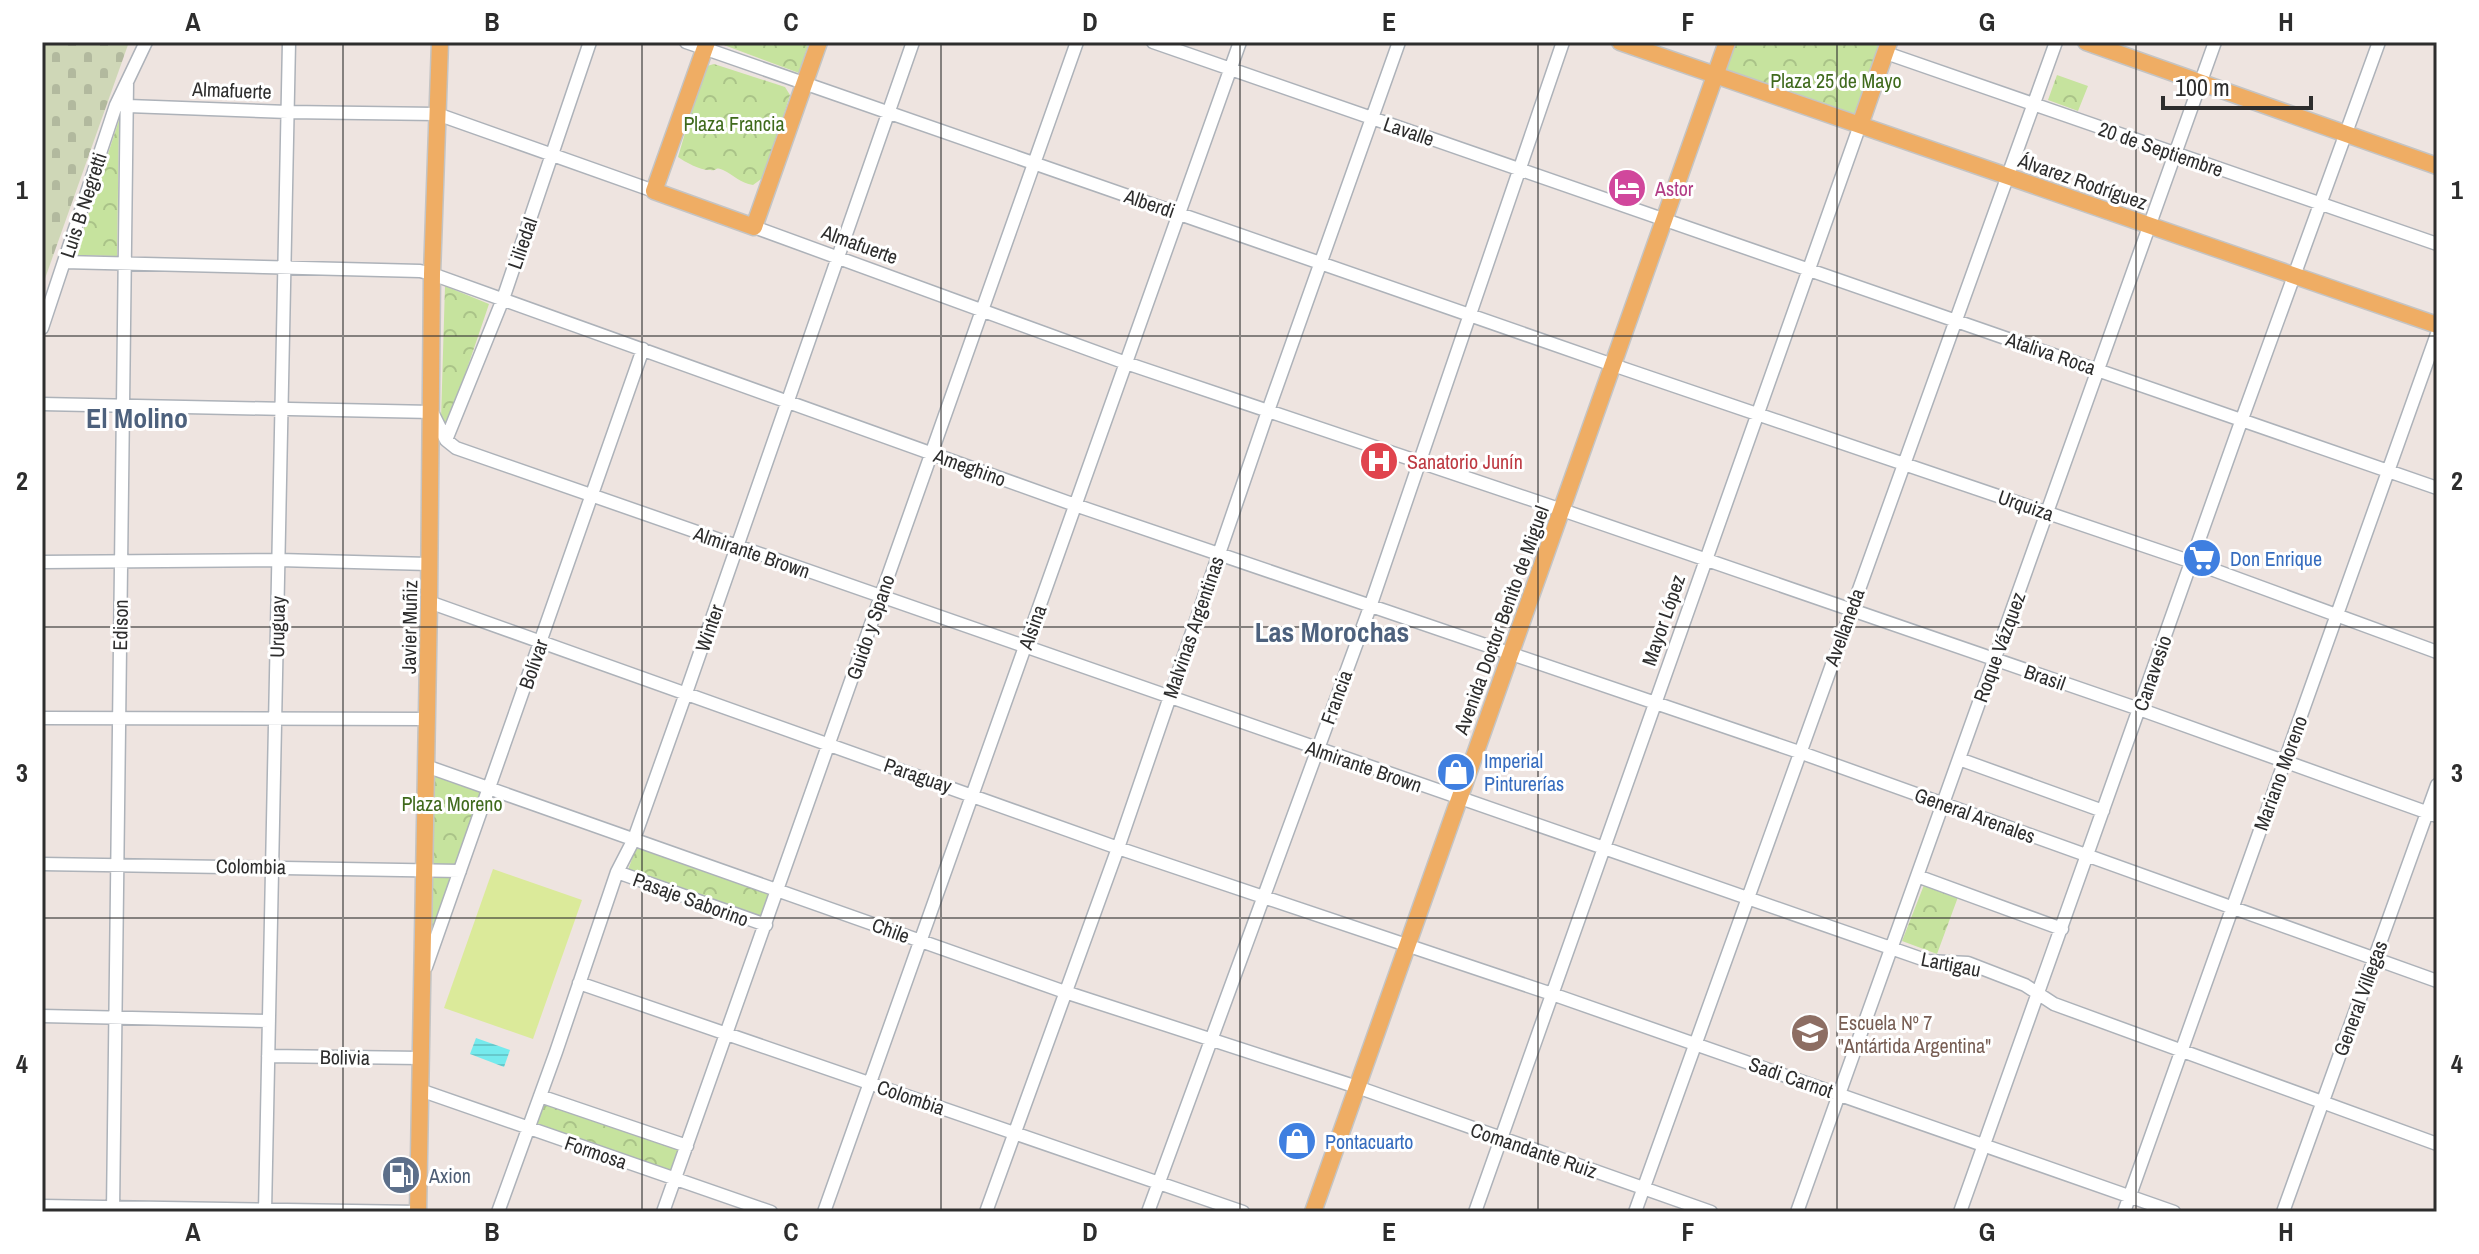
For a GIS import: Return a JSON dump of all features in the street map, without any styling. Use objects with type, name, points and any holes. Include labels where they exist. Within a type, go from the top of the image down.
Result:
[{"type":"main road","name":"Javier Muñiz","points":[[418,1212],[432,274],[440,42]]},
{"type":"main road","points":[[754,227],[819,42]]},
{"type":"main road","name":"Álvarez Rodríguez","points":[[1620,42],[2437,325]]},
{"type":"main road","name":"Avenida Doctor Benito de Miguel","points":[[1313,1212],[1727,42]]},
{"type":"main road","points":[[2086,42],[2437,166]]},
{"type":"main road","points":[[654,191],[706,45]]},
{"type":"main road","name":"Mayor López","points":[[1860,125],[1888,47]]},
{"type":"main road","name":"Almafuerte","points":[[654,191],[754,227]]},
{"type":"street","name":"Edison","points":[[113,1210],[127,82],[146,42]]},
{"type":"street","name":"Uruguay","points":[[265,1211],[289,42]]},
{"type":"street","name":"Liliedal","points":[[446,440],[503,299],[590,42]]},
{"type":"street","name":"Alberdi","points":[[686,42],[706,45],[889,113],[1613,365]]},
{"type":"street","name":"Winter","points":[[498,1212],[617,872],[634,839],[686,693],[913,42]]},
{"type":"street","name":"Guido y Spano","points":[[663,1212],[1077,42]]},
{"type":"street","name":"Lavalle","points":[[1153,42],[1664,220]]},
{"type":"street","name":"Alsina","points":[[824,1212],[1240,42]]},
{"type":"street","name":"Malvinas Argentinas","points":[[986,1212],[1118,848],[1399,42]]},
{"type":"street","name":"Francia","points":[[1148,1212],[1370,607],[1563,42]]},
{"type":"street","name":"Avellaneda","points":[[1635,1212],[2056,42]]},
{"type":"street","name":"Roque Vázquez","points":[[1797,1212],[2215,42]]},
{"type":"street","name":"Canavesio","points":[[1960,1212],[2379,42]]},
{"type":"street","name":"20 de Septiembre","points":[[1888,47],[2034,104],[2437,244]]},
{"type":"street","name":"Luis B Negretti","points":[[42,328],[116,105],[127,82]]},
{"type":"street","name":"Almafuerte","points":[[128,106],[437,114],[654,191]]},
{"type":"street","name":"Mayor López","points":[[1475,1212],[1860,125]]},
{"type":"street","name":"Ataliva Roca","points":[[1664,220],[2437,488]]},
{"type":"street","name":"Almafuerte","points":[[754,227],[1126,363],[1562,510]]},
{"type":"street","name":"Ameghino","points":[[64,262],[420,271],[432,274],[1075,505],[1511,653]]},
{"type":"street","name":"Mariano Moreno","points":[[2124,1212],[2437,334]]},
{"type":"street","name":"Bolívar","points":[[422,978],[643,349]]},
{"type":"street","name":"Urquiza","points":[[1613,365],[2192,562],[2437,652]]},
{"type":"street","points":[[42,404],[432,412],[446,440]]},
{"type":"street","name":"Almirante Brown","points":[[446,440],[456,448],[1459,799]]},
{"type":"street","name":"Brasil","points":[[1562,510],[2139,709],[2432,814]]},
{"type":"street","points":[[42,562],[279,560],[429,564]]},
{"type":"street","name":"Paraguay","points":[[429,602],[1118,848],[1408,944]]},
{"type":"street","name":"General Arenales","points":[[1511,653],[1943,803],[2437,981]]},
{"type":"street","points":[[42,718],[427,719]]},
{"type":"street","points":[[1959,759],[2103,811]]},
{"type":"street","name":"Chile","points":[[426,766],[1065,992],[1357,1087]]},
{"type":"street","name":"General Villegas","points":[[2283,1212],[2375,958],[2432,814],[2437,785]]},
{"type":"street","name":"Lartigau","points":[[1459,799],[1933,963],[1968,963],[2025,985],[2054,1004],[2437,1144]]},
{"type":"street","name":"Colombia","points":[[42,864],[460,871]]},
{"type":"street","name":"Pasaje Saborino","points":[[617,872],[766,925]]},
{"type":"street","points":[[1917,876],[2062,929]]},
{"type":"street","name":"Sadi Carnot","points":[[1408,944],[2174,1212]]},
{"type":"street","name":"Colombia","points":[[579,983],[1243,1212]]},
{"type":"street","points":[[42,1016],[269,1021]]},
{"type":"street","name":"Bolivia","points":[[268,1056],[421,1058]]},
{"type":"street","name":"Comandante Ruiz","points":[[1357,1087],[1711,1212]]},
{"type":"street","name":"Formosa","points":[[420,1090],[771,1212]]},
{"type":"street","points":[[540,1096],[687,1146]]},
{"type":"street","points":[[42,1206],[113,1210],[418,1212]]},
{"type":"green space","points":[[42,42],[129,42],[42,287]]},
{"type":"green space","points":[[716,42],[809,42],[799,73]]},
{"type":"green space","name":"Plaza 25 de Mayo","points":[[1727,42],[1889,42],[1860,125],[1716,76]]},
{"type":"green space","name":"Plaza Francia","points":[[714,64],[785,87],[790,95],[764,177],[753,185],[718,168],[701,169],[678,157],[703,72],[707,66]]},
{"type":"green space","points":[[2057,75],[2088,86],[2078,111],[2048,100]]},
{"type":"green space","points":[[119,120],[117,256],[75,255]]},
{"type":"green space","points":[[445,286],[489,304],[450,419],[445,423],[441,419]]},
{"type":"green space","name":"Plaza Moreno","points":[[429,770],[484,790],[457,868],[427,867]]},
{"type":"green space","points":[[637,845],[771,892],[762,918],[628,870]]},
{"type":"green space","points":[[493,869],[582,900],[533,1039],[444,1008]]},
{"type":"green space","points":[[427,873],[455,873],[425,959]]},
{"type":"green space","points":[[1924,885],[1958,897],[1937,954],[1902,941]]},
{"type":"green space","points":[[541,1101],[681,1148],[673,1174],[533,1126]]},
{"type":"water","points":[[476,1038],[510,1050],[504,1067],[470,1054]]},
{"type":"place","name":"Astor","points":[[1627,188]]},
{"type":"place","name":"Sanatorio Junín","points":[[1379,461]]},
{"type":"place","name":"Don Enrique","points":[[2202,558]]},
{"type":"place","name":"Imperial Pinturerías","points":[[1456,772]]},
{"type":"place","name":"Escuela Nº 7 \"Antártida Argentina\"","points":[[1810,1033]]},
{"type":"place","name":"Pontacuarto","points":[[1297,1141]]},
{"type":"place","name":"Axion","points":[[401,1175]]},
{"type":"district","name":"El Molino","points":[[137,418]]},
{"type":"district","name":"Las Morochas","points":[[1332,632]]}]
